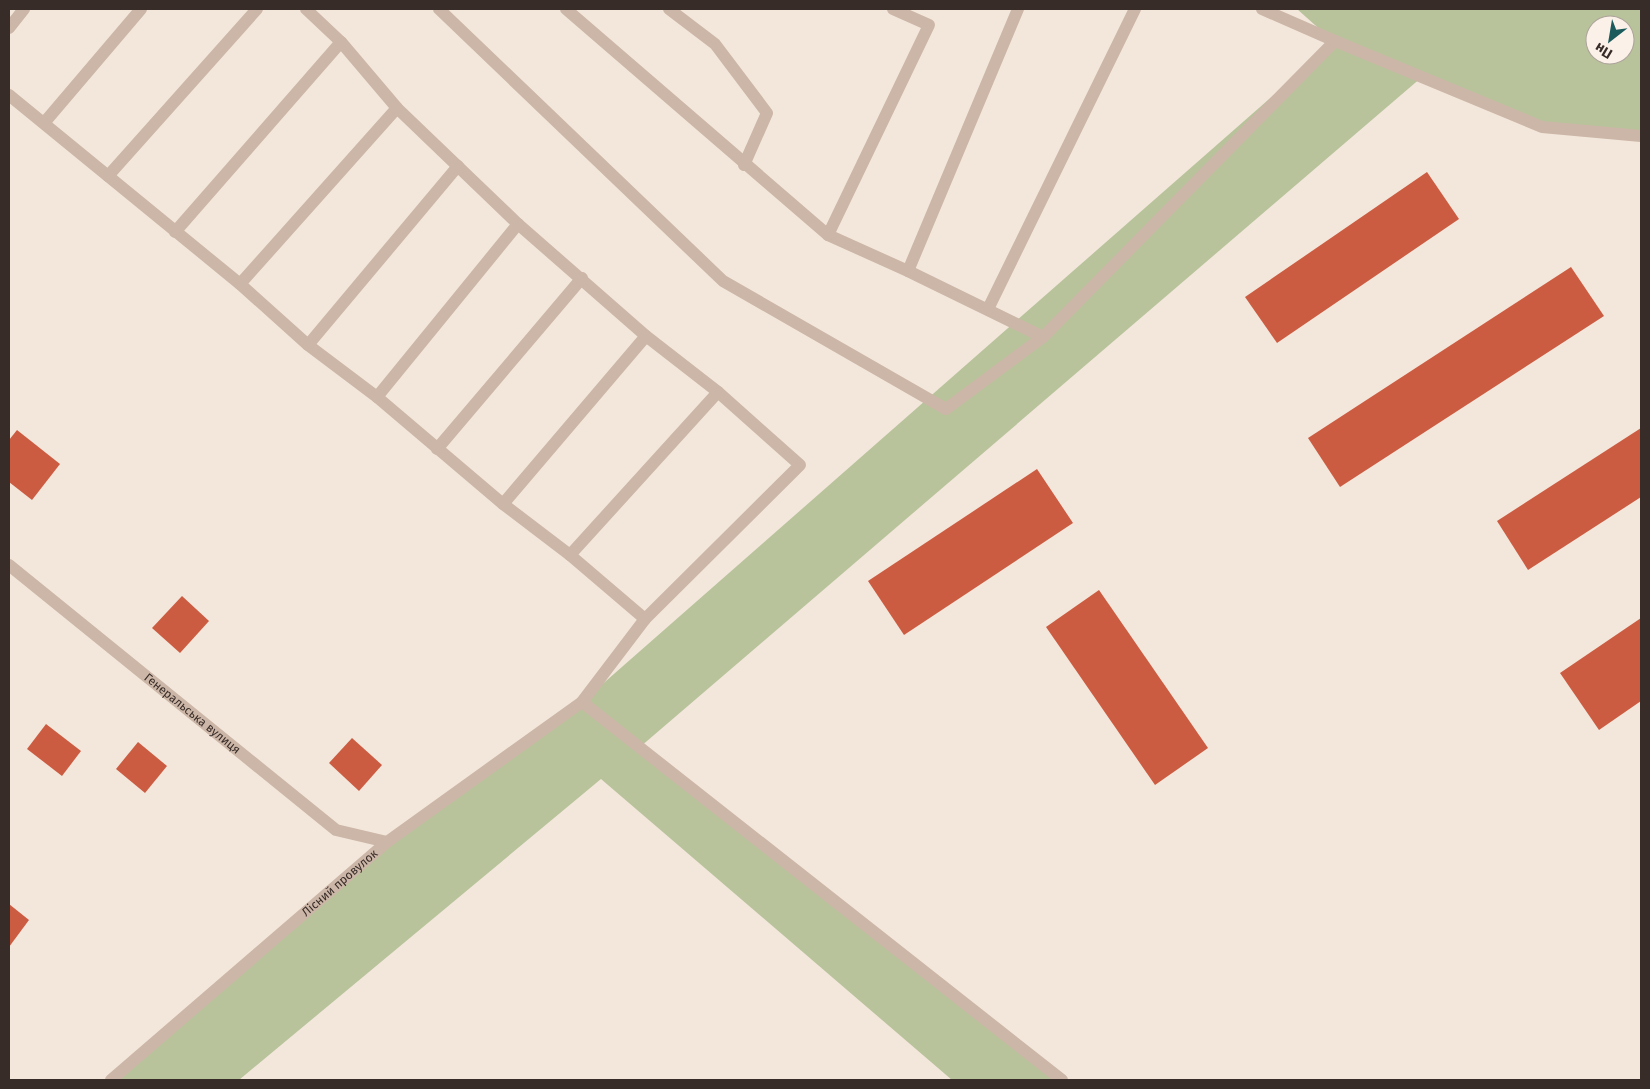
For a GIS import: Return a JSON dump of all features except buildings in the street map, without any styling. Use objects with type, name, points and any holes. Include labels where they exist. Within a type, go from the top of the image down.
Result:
[{"type":"street","points":[[9,28],[24,9]]},
{"type":"street","points":[[44,123],[140,9]]},
{"type":"street","points":[[108,176],[257,9]]},
{"type":"street","points":[[306,9],[341,42],[397,108],[518,224],[582,278],[646,336],[718,392],[570,555]]},
{"type":"street","points":[[439,9],[722,281],[946,409],[1043,337],[1335,41]]},
{"type":"street","points":[[566,9],[744,165],[828,235],[908,271],[1043,337]]},
{"type":"street","points":[[669,9],[715,44],[767,113],[744,165]]},
{"type":"street","points":[[828,235],[930,25],[893,9]]},
{"type":"street","points":[[908,271],[1018,9]]},
{"type":"street","points":[[988,309],[1136,9]]},
{"type":"street","points":[[1262,9],[1542,127],[1641,136]]},
{"type":"street","points":[[175,232],[341,42]]},
{"type":"street","points":[[9,96],[240,284],[308,344],[377,397],[503,504],[570,555],[645,619]]},
{"type":"street","points":[[240,284],[397,108]]},
{"type":"street","points":[[308,344],[458,166]]},
{"type":"street","points":[[377,397],[518,224]]},
{"type":"street","points":[[438,449],[582,278]]},
{"type":"street","points":[[503,504],[646,336]]},
{"type":"street","name":"Лісний провулок","points":[[111,1080],[387,842],[582,702],[645,619],[800,465],[718,392]]},
{"type":"street","name":"Генеральська вулиця","points":[[9,565],[336,830],[387,842]]},
{"type":"street","points":[[582,702],[1062,1080]]},
{"type":"green space","points":[[1297,9],[1641,9],[1641,136],[1542,127],[1422,77],[640,747],[1062,1080],[952,1080],[601,779],[239,1080],[111,1080],[387,842],[582,702],[1334,42]]}]
